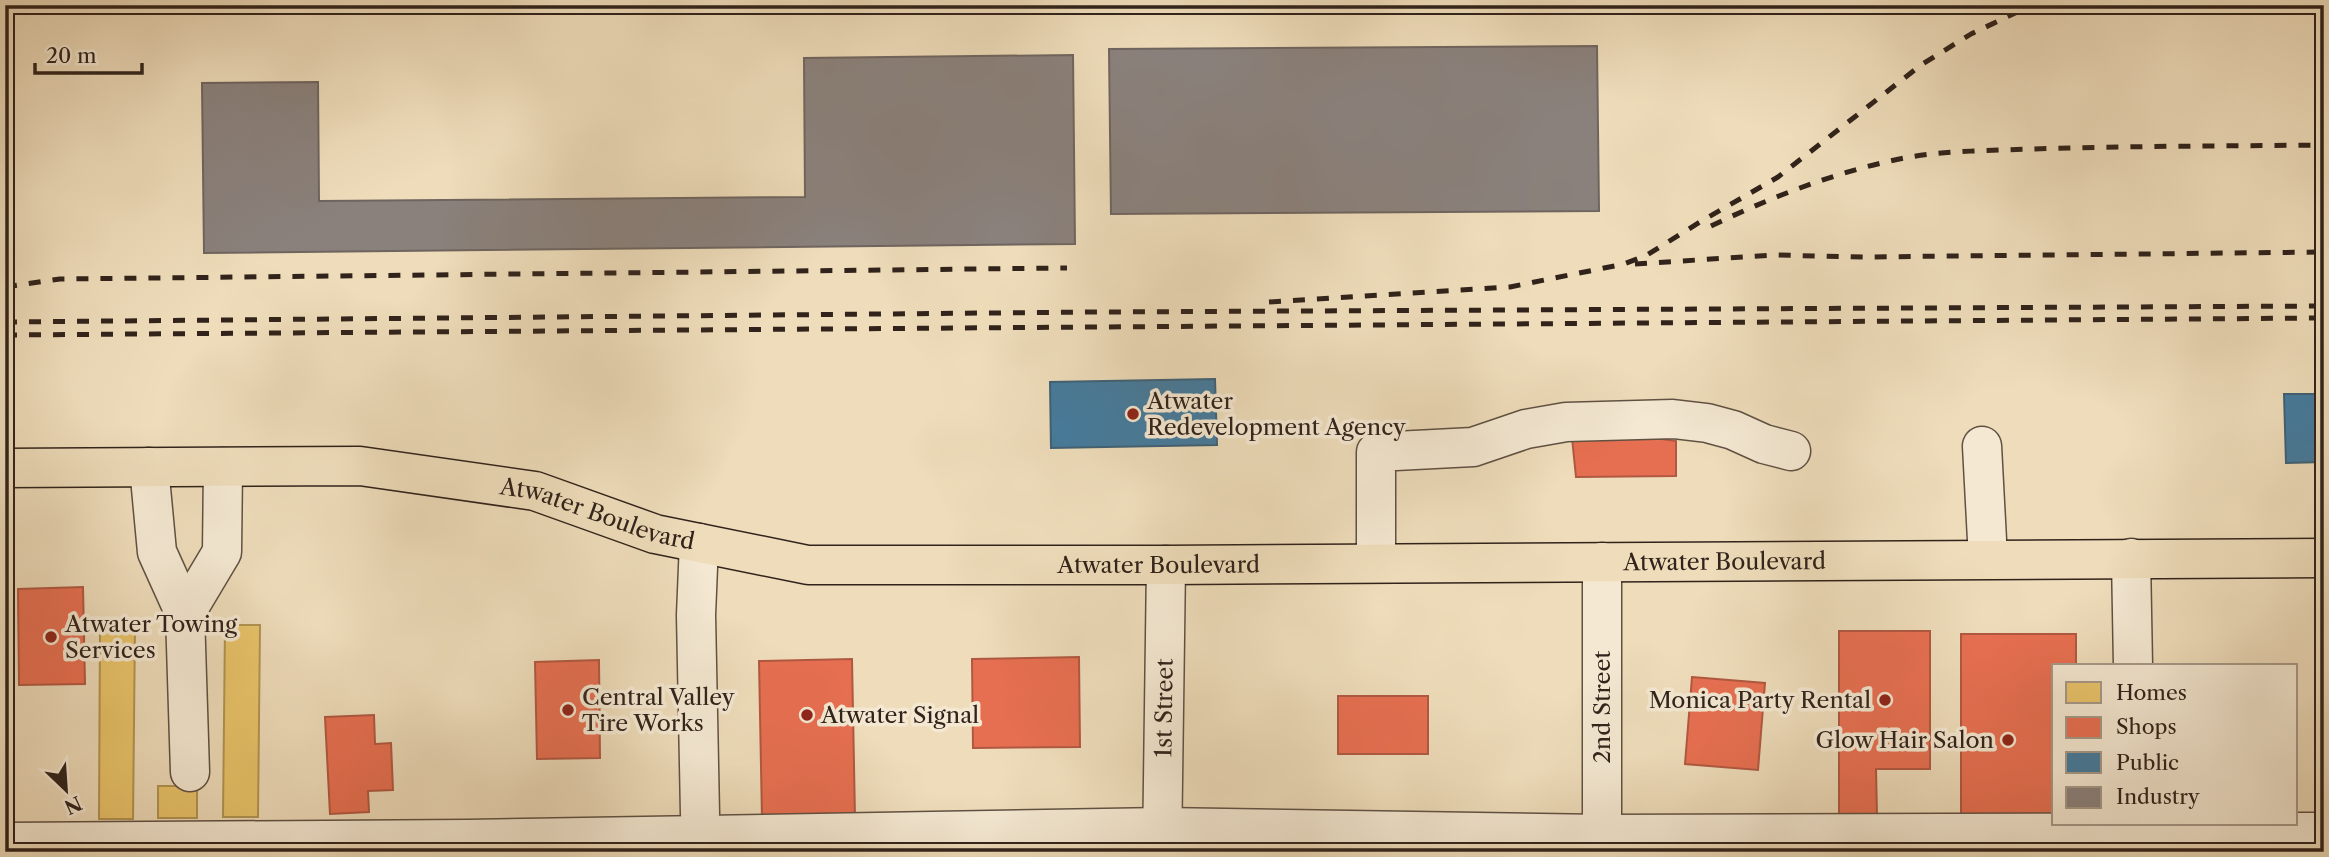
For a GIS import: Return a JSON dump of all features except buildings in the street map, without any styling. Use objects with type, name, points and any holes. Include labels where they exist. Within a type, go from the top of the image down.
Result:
[{"type":"main road","name":"Atwater Boulevard","points":[[5,468],[360,466],[535,491],[655,534],[808,565],[2324,558]]},
{"type":"street","points":[[1376,563],[1376,452],[1474,447],[1526,429],[1566,422],[1673,419],[1707,423],[1733,430],[1764,444],[1791,451]]},
{"type":"street","points":[[1982,446],[1987,559]]},
{"type":"street","points":[[149,467],[157,552],[185,614],[190,772]]},
{"type":"street","points":[[185,614],[222,552],[223,467]]},
{"type":"street","points":[[699,543],[696,615],[700,814]]},
{"type":"street","points":[[2131,558],[2133,664]]},
{"type":"street","name":"2nd Street","points":[[1602,562],[1602,843]]},
{"type":"street","name":"1st Street","points":[[1163,840],[1166,565]]},
{"type":"street","points":[[5,842],[440,839],[1602,843],[2324,832]]},
{"type":"railway","points":[[1269,302],[1510,287],[1624,264],[1647,255],[1778,177],[1921,65],[1971,34],[2032,5]]},
{"type":"railway","points":[[1711,226],[1754,206],[1821,181],[1907,157],[2068,148],[2324,145]]},
{"type":"railway","points":[[1635,264],[1774,255],[1865,257],[2324,252]]},
{"type":"railway","points":[[5,287],[60,279],[1067,268]]},
{"type":"railway","points":[[5,322],[1098,312],[2324,306]]},
{"type":"railway","points":[[5,335],[2324,318]]},
{"type":"place","name":"Atwater Redevelopment Agency","points":[[1133,414]]},
{"type":"place","name":"Atwater Towing Services","points":[[51,637]]},
{"type":"place","name":"Monica Party Rental","points":[[1885,700]]},
{"type":"place","name":"Central Valley Tire Works","points":[[568,710]]},
{"type":"place","name":"Atwater Signal","points":[[807,715]]},
{"type":"place","name":"Glow Hair Salon","points":[[2008,740]]}]
